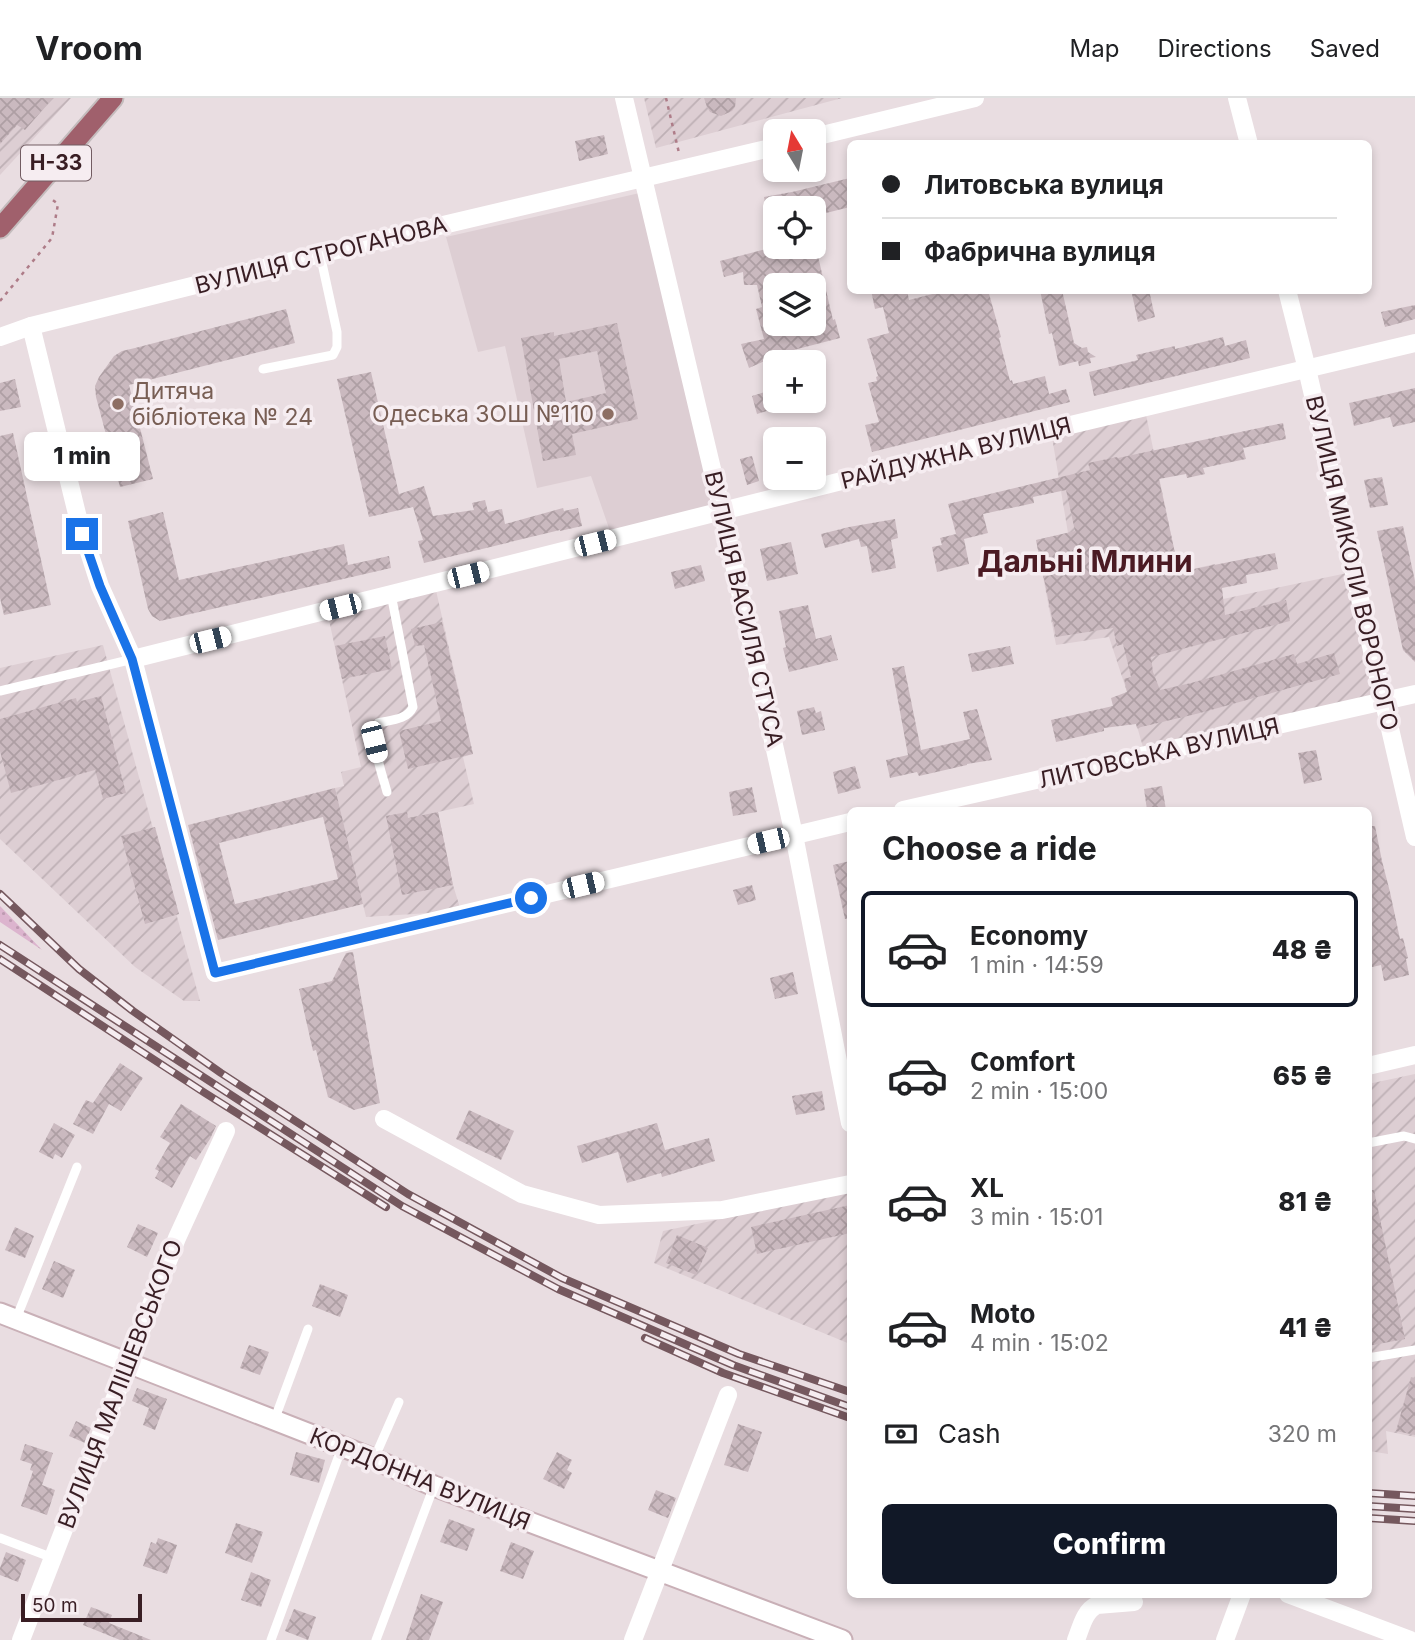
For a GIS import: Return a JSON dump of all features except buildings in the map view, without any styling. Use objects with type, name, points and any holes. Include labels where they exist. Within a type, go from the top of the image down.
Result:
[{"type":"main road","name":"Н-33","points":[[0,228],[113,98]]},
{"type":"main road","name":"КОРДОННА ВУЛИЦЯ","points":[[8,1316],[819,1636],[842,1640]]},
{"type":"street","name":"ВУЛИЦЯ ВАСИЛЯ СТУСА","points":[[624,98],[722,511],[794,835],[847,1108]]},
{"type":"street","points":[[826,134],[975,98]]},
{"type":"street","points":[[1237,98],[1248,140]]},
{"type":"street","name":"ВУЛИЦЯ СТРОГАНОВА","points":[[0,337],[31,326],[320,254],[763,150]]},
{"type":"street","name":"ВУЛИЦЯ МИКОЛИ ВОРОНОГО","points":[[1288,294],[1415,837]]},
{"type":"street","points":[[31,326],[87,550],[132,659],[215,973],[847,823]]},
{"type":"street","name":"РАЙДУЖНА ВУЛИЦЯ","points":[[132,659],[974,447],[1415,343]]},
{"type":"street","name":"ЛИТОВСЬКА ВУЛИЦЯ","points":[[916,807],[1415,694]]},
{"type":"street","points":[[1372,1065],[1415,1055]]},
{"type":"street","points":[[384,1119],[522,1194],[598,1215],[722,1210],[847,1185]]},
{"type":"street","name":"ВУЛИЦЯ МАЛІШЕВСЬКОГО","points":[[22,1640],[177,1238],[226,1131]]},
{"type":"street","points":[[633,1640],[728,1395]]},
{"type":"street","points":[[1225,1640],[1241,1598]]},
{"type":"street","points":[[1299,1598],[1410,1640]]},
{"type":"street","points":[[1076,1640],[1091,1607],[1134,1602]]},
{"type":"lane","points":[[263,369],[333,355],[337,347],[337,332],[320,254]]},
{"type":"lane","points":[[387,792],[374,742],[375,729],[379,723],[406,716],[414,707],[391,594]]},
{"type":"lane","points":[[0,691],[132,659]]},
{"type":"lane","points":[[1372,1142],[1404,1136],[1415,1139]]},
{"type":"lane","points":[[8,1316],[77,1167]]},
{"type":"lane","points":[[274,1421],[308,1329]]},
{"type":"lane","points":[[1372,1357],[1415,1350]]},
{"type":"lane","points":[[373,1459],[399,1402]]},
{"type":"lane","points":[[271,1640],[342,1447]]},
{"type":"lane","points":[[376,1640],[434,1486]]},
{"type":"lane","points":[[0,1538],[53,1558]]},
{"type":"path","points":[[666,98],[682,169]]},
{"type":"path","points":[[0,300],[52,239],[58,204],[50,198]]},
{"type":"shaded area","points":[[0,98],[71,98],[0,175]]},
{"type":"shaded area","points":[[644,98],[842,98],[763,119],[656,148]]},
{"type":"shaded area","name":"Одеська ЗОШ №110","points":[[644,192],[718,508],[611,534],[591,476],[537,488],[505,346],[478,352],[446,237]]},
{"type":"shaded area","points":[[1145,410],[1179,572],[1215,564],[1223,599],[1352,572],[1381,699],[1145,754],[1109,637],[1056,645],[1036,540],[1068,533],[1051,431]]},
{"type":"shaded area","points":[[435,586],[473,754],[463,757],[474,804],[438,812],[461,911],[366,917],[335,788],[344,786],[341,772],[361,767],[327,611]]},
{"type":"shaded area","points":[[103,645],[200,1001],[184,1001],[135,967],[0,839],[0,668]]},
{"type":"shaded area","points":[[0,906],[42,950],[0,922]]},
{"type":"shaded area","points":[[1415,1074],[1415,1437],[1386,1431],[1388,1454],[1372,1451],[1372,1083]]},
{"type":"shaded area","points":[[847,1193],[847,1343],[654,1263],[663,1231]]},
{"type":"railway","points":[[0,894],[79,969],[133,1011],[221,1073],[408,1194],[562,1278],[739,1354],[847,1391]]},
{"type":"railway","points":[[0,945],[402,1206],[558,1289],[733,1365],[847,1406]]},
{"type":"railway","points":[[0,959],[386,1207]]},
{"type":"railway","points":[[645,1338],[723,1373],[847,1417]]},
{"type":"railway","points":[[1372,1493],[1415,1496]]},
{"type":"railway","points":[[1372,1506],[1415,1509]]},
{"type":"railway","points":[[1372,1518],[1415,1521]]},
{"type":"place","name":"Дитяча бібліотека № 24","points":[[118,404]]},
{"type":"place","name":"Одеська ЗОШ №110","points":[[608,414]]},
{"type":"district","name":"Дальні Млини","points":[[1085,562]]},
{"type":"route","points":[[82,534],[100,586],[132,659],[215,973],[531,898]]}]
